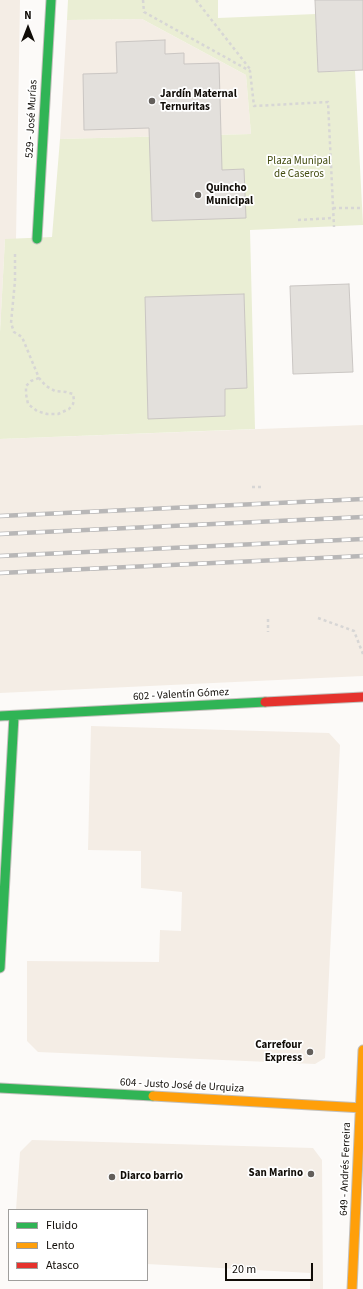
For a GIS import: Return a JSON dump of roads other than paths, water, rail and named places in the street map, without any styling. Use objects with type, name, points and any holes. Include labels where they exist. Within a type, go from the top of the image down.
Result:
[{"type":"street","name":"529 - José Murías","points":[[37,238],[51,0]]},
{"type":"street","name":"602 - Valentín Gómez","points":[[0,716],[363,697]]},
{"type":"street","points":[[0,968],[14,716]]},
{"type":"street","name":"649 - Andrés Ferreira","points":[[352,1289],[362,1108],[363,1050]]},
{"type":"street","name":"604 - Justo José de Urquiza","points":[[0,1088],[362,1108]]},
{"type":"railway","points":[[0,516],[363,499]]},
{"type":"railway","points":[[0,534],[363,517]]},
{"type":"railway","points":[[0,556],[363,539]]},
{"type":"railway","points":[[0,573],[363,556]]},
{"type":"place","name":"Jardín Maternal Ternuritas","points":[[152,101]]},
{"type":"place","name":"Quincho Municipal","points":[[198,195]]},
{"type":"place","name":"Carrefour Express","points":[[310,1052]]},
{"type":"place","name":"San Marino","points":[[311,1174]]},
{"type":"place","name":"Diarco barrio","points":[[112,1177]]},
{"type":"park label","name":"Plaza Munipal de Caseros","points":[[299,168]]}]
